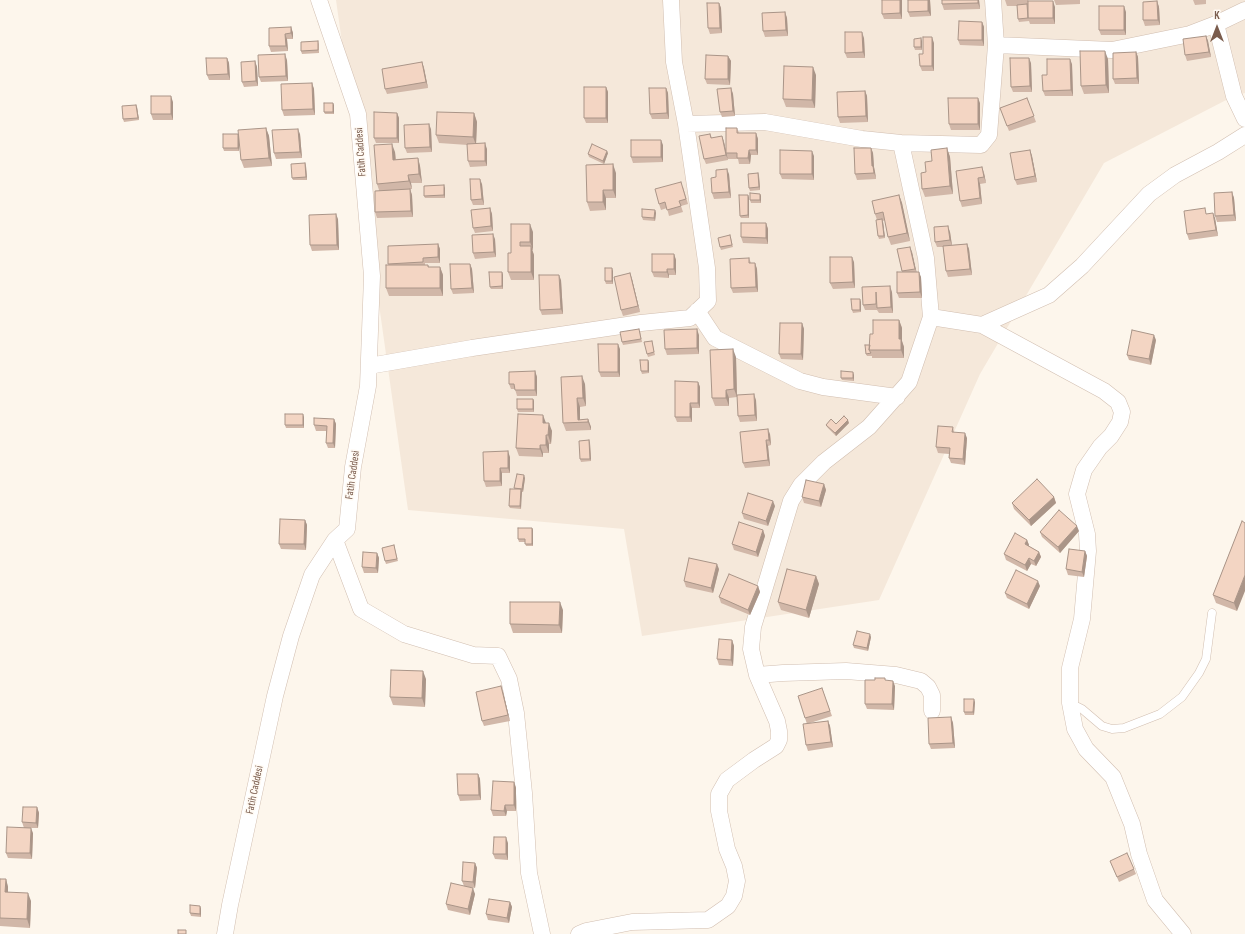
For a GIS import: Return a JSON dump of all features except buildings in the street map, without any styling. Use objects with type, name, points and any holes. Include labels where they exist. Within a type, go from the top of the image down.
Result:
[{"type":"street","name":"Fatih Caddesi","points":[[225,934],[275,696],[291,636],[312,575],[335,540],[347,529],[353,467],[361,428],[369,366],[372,276],[358,114],[320,0]]},
{"type":"street","points":[[369,366],[487,345],[641,323],[690,318],[708,301],[707,268],[686,124],[674,62],[671,0]]},
{"type":"street","points":[[686,124],[765,122],[862,139],[901,143],[981,145],[989,135],[996,45],[992,0]]},
{"type":"street","points":[[996,45],[1112,50],[1190,34],[1216,24],[1245,10]]},
{"type":"street","points":[[1216,24],[1234,96],[1245,119]]},
{"type":"street","points":[[982,325],[1049,295],[1082,266],[1149,194],[1175,175],[1218,152],[1245,135]]},
{"type":"street","points":[[579,934],[586,931],[632,922],[708,920],[728,906],[734,896],[736,881],[734,866],[727,850],[719,811],[719,794],[727,780],[776,746],[779,740],[777,721],[757,675],[750,649],[753,628],[791,501],[801,485],[824,462],[869,427],[909,382],[931,317],[926,258],[901,143]]},
{"type":"street","points":[[697,311],[715,338],[800,381],[823,387],[897,397]]},
{"type":"street","points":[[931,317],[982,325],[1104,391],[1118,402],[1122,412],[1120,422],[1084,470],[1077,494],[1087,534],[1088,551],[1082,619],[1070,668],[1070,703],[1075,729],[1086,749],[1113,777],[1132,824],[1139,854],[1155,900],[1183,934]]},
{"type":"street","points":[[335,540],[361,609],[404,634],[473,655],[498,656],[509,679],[516,713],[524,793],[529,873],[542,934]]},
{"type":"street","points":[[757,675],[846,671],[896,675],[921,681],[928,687],[932,694],[932,711]]},
{"type":"lane","points":[[1070,703],[1082,709],[1102,726],[1112,729],[1124,728],[1160,714],[1182,697],[1199,674],[1206,658],[1212,613]]},
{"type":"shaded area","points":[[336,0],[1245,0],[1245,93],[1234,96],[1104,163],[980,374],[879,600],[642,636],[624,529],[408,510]]}]
